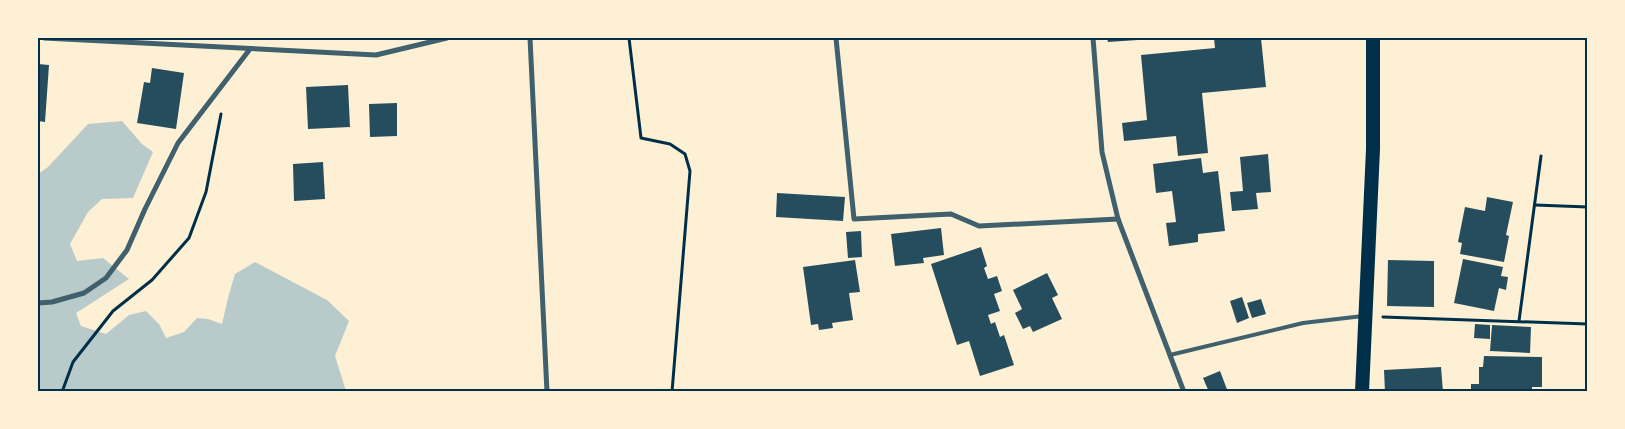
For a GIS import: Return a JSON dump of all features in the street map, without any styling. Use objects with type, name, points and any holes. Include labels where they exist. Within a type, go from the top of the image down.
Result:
[{"type":"highway","points":[[1362,392],[1373,149],[1373,38]]},
{"type":"street","points":[[44,38],[376,55],[447,38]]},
{"type":"street","points":[[530,38],[547,392]]},
{"type":"street","points":[[836,38],[854,219],[951,214],[979,226],[1118,219]]},
{"type":"street","points":[[1093,38],[1102,152],[1118,219],[1184,392]]},
{"type":"street","points":[[38,303],[52,302],[84,293],[106,278],[127,250],[178,143],[250,49]]},
{"type":"lane","points":[[1170,355],[1303,323],[1365,316]]},
{"type":"path","points":[[629,38],[641,138],[670,144],[685,154],[690,172],[672,392]]},
{"type":"path","points":[[62,392],[73,362],[113,311],[152,280],[189,238],[206,192],[221,119],[225,83]]},
{"type":"path","points":[[1519,321],[1542,156]]},
{"type":"path","points":[[1535,205],[1588,207]]},
{"type":"path","points":[[1365,316],[1588,324]]},
{"type":"shaded area","points":[[122,121],[142,144],[153,152],[133,198],[102,199],[88,212],[70,244],[77,261],[103,258],[129,279],[76,313],[81,326],[106,334],[129,315],[146,311],[159,324],[166,338],[184,332],[197,318],[208,319],[222,324],[235,274],[255,262],[327,300],[349,321],[335,356],[346,391],[38,391],[38,174],[48,167],[88,124]]},
{"type":"building","points":[[1107,38],[1137,38],[1138,40],[1108,42]]},
{"type":"building","points":[[1214,38],[1261,38],[1266,87],[1202,93],[1208,153],[1178,156],[1176,136],[1124,141],[1122,123],[1147,120],[1141,55],[1215,48]]},
{"type":"building","points":[[38,64],[49,65],[45,122],[38,121]]},
{"type":"building","points":[[152,68],[184,73],[176,129],[137,123],[144,82],[150,83]]},
{"type":"building","points":[[348,85],[350,127],[308,129],[306,87]]},
{"type":"building","points":[[397,103],[397,136],[370,137],[369,104]]},
{"type":"building","points":[[1268,154],[1271,192],[1256,193],[1258,209],[1232,211],[1230,192],[1243,191],[1240,157]]},
{"type":"building","points":[[1201,158],[1203,173],[1218,171],[1225,231],[1198,234],[1198,242],[1169,246],[1166,223],[1176,222],[1172,191],[1156,193],[1153,164]]},
{"type":"building","points":[[323,162],[325,199],[294,201],[293,164]]},
{"type":"building","points":[[777,193],[845,197],[843,221],[776,217]]},
{"type":"building","points":[[1487,197],[1513,202],[1506,235],[1509,236],[1504,262],[1460,254],[1462,243],[1458,242],[1465,207],[1485,211]]},
{"type":"building","points":[[941,228],[944,255],[923,258],[924,263],[895,266],[891,234]]},
{"type":"building","points":[[861,231],[862,257],[848,258],[846,232]]},
{"type":"building","points":[[981,247],[987,266],[984,268],[988,279],[997,276],[1002,291],[994,294],[1000,311],[988,315],[991,324],[995,322],[1000,337],[1004,335],[1014,365],[980,376],[969,341],[957,345],[931,264]]},
{"type":"building","points":[[1463,259],[1503,267],[1501,276],[1508,277],[1506,290],[1499,288],[1494,311],[1454,303]]},
{"type":"building","points":[[855,260],[860,292],[849,293],[853,320],[832,323],[833,328],[819,330],[818,324],[811,325],[803,267]]},
{"type":"building","points":[[1388,260],[1434,261],[1434,307],[1387,306]]},
{"type":"building","points":[[1047,273],[1058,295],[1052,298],[1062,319],[1033,332],[1030,326],[1023,329],[1015,313],[1022,309],[1013,290]]},
{"type":"building","points":[[1242,297],[1249,318],[1237,323],[1230,301]]},
{"type":"building","points":[[1261,299],[1266,314],[1252,318],[1247,303]]},
{"type":"building","points":[[1475,324],[1490,325],[1490,339],[1474,338]]},
{"type":"building","points":[[1492,325],[1531,327],[1530,353],[1490,351]]},
{"type":"building","points":[[1484,356],[1542,357],[1542,387],[1532,387],[1532,392],[1471,392],[1471,384],[1479,384],[1479,367],[1483,367]]},
{"type":"building","points":[[1441,367],[1443,392],[1385,392],[1384,370]]},
{"type":"building","points":[[1220,371],[1228,392],[1209,392],[1203,378]]}]
